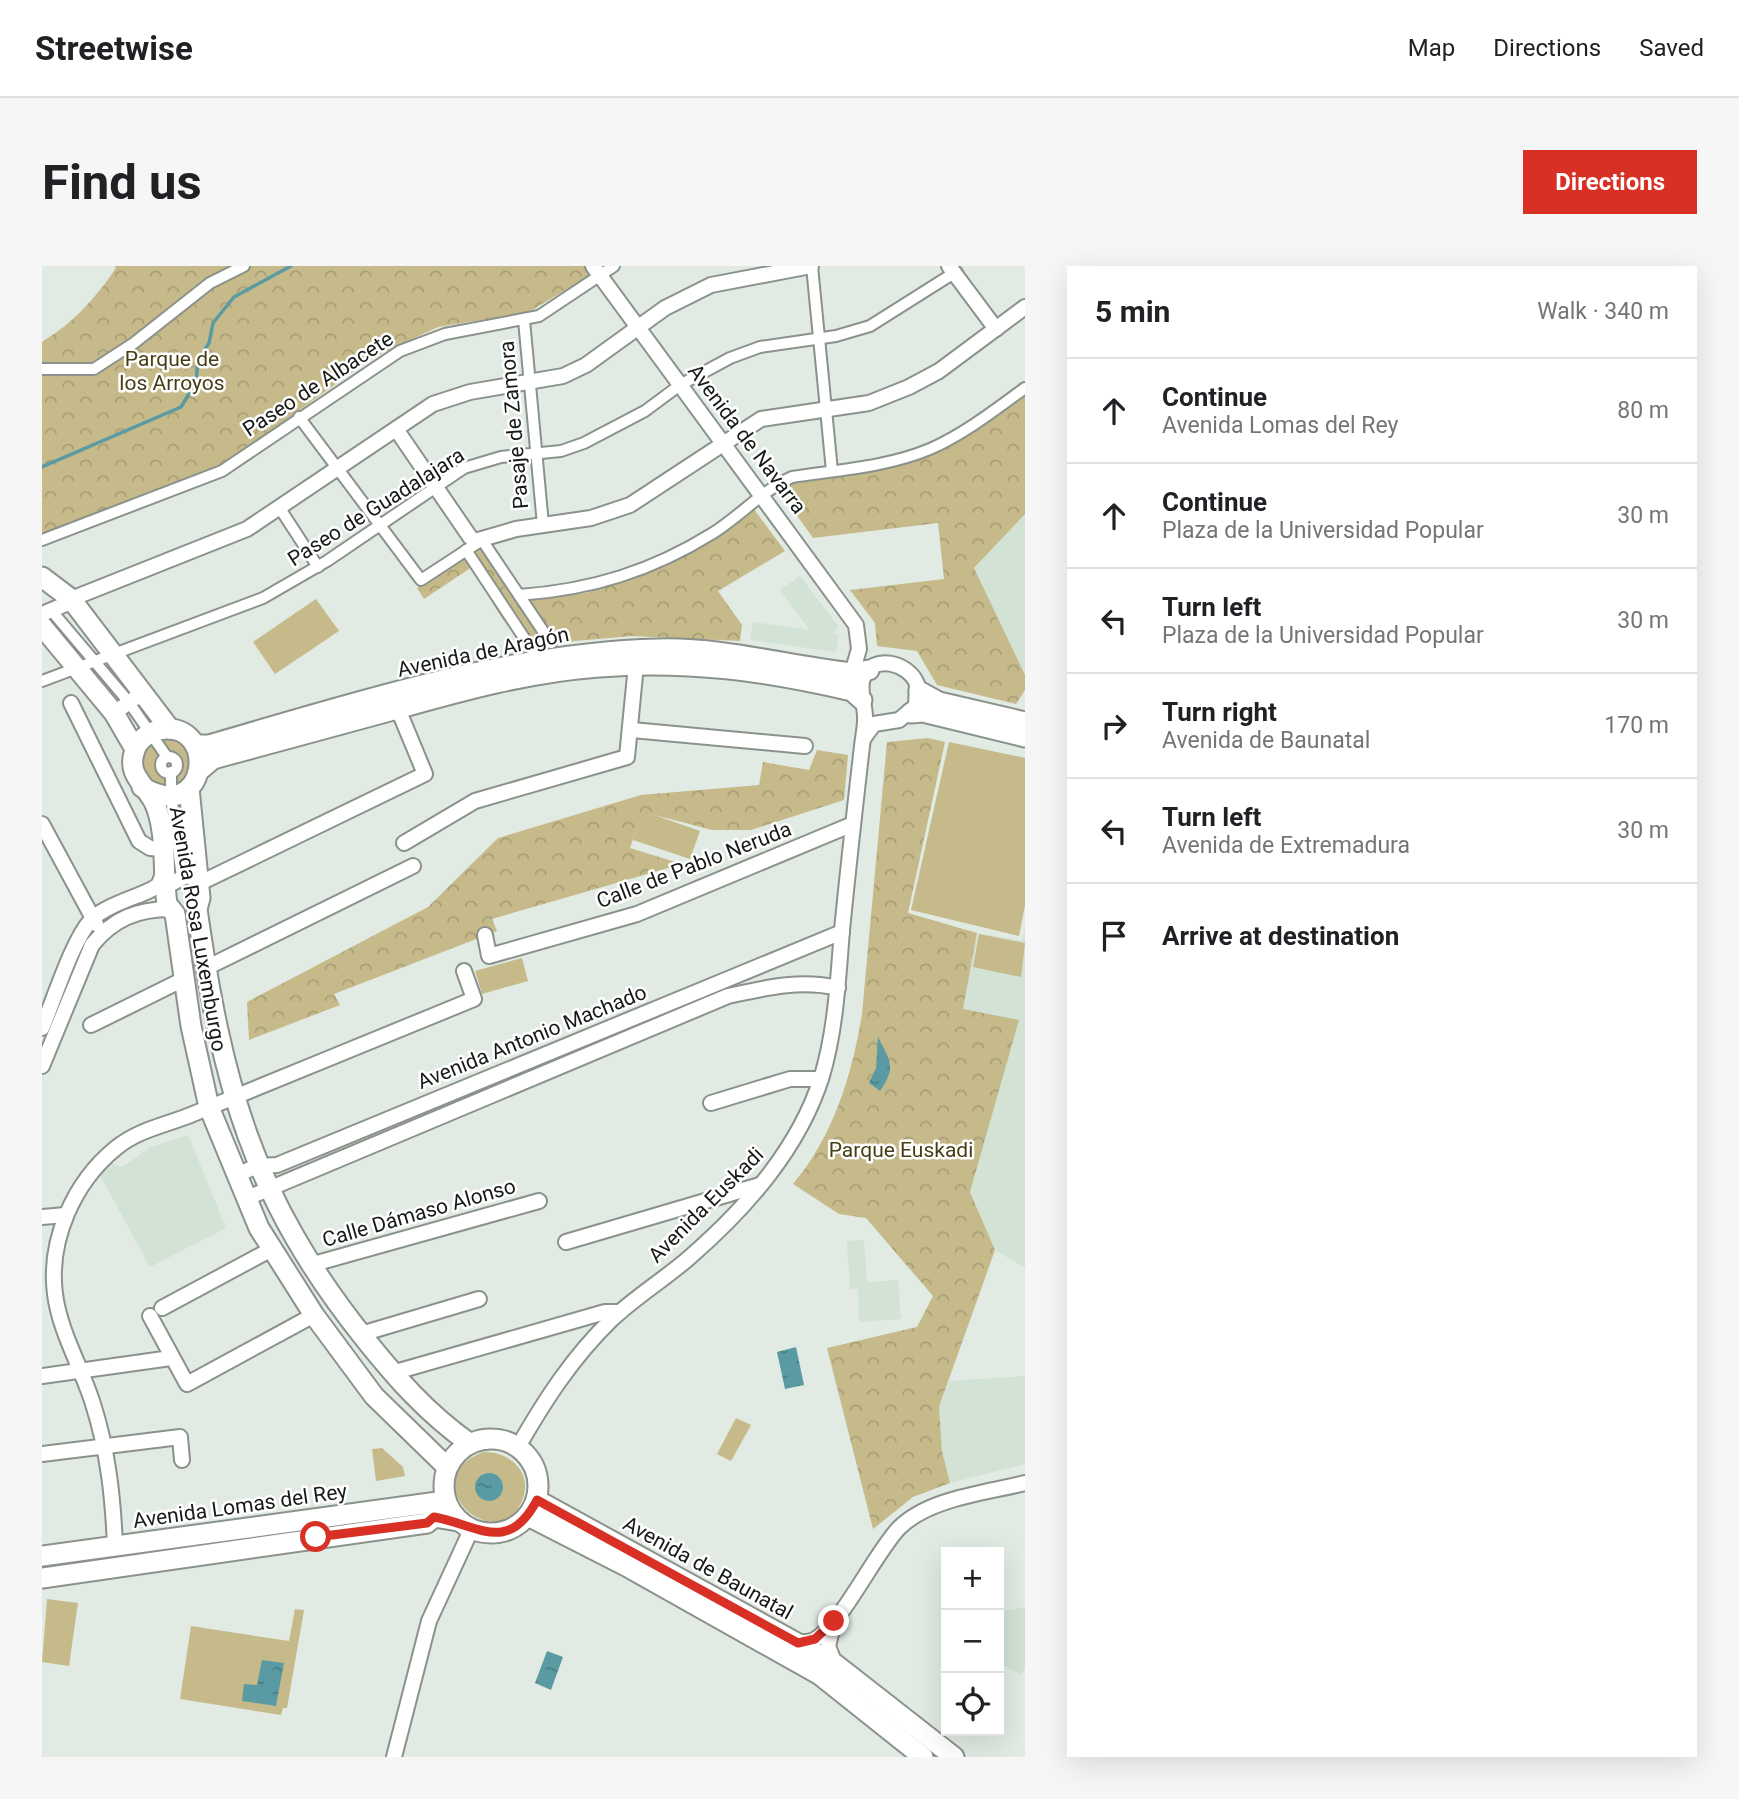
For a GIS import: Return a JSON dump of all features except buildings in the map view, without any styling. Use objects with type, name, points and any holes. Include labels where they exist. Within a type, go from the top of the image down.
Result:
[{"type":"main road","points":[[42,577],[70,599],[112,654],[128,703],[135,749]]},
{"type":"main road","points":[[47,619],[84,664],[128,703],[188,737],[195,745],[200,770]]},
{"type":"main road","name":"Avenida de Aragón","points":[[195,745],[209,745],[538,659],[660,649],[745,654],[869,668]]},
{"type":"main road","name":"Avenida de Aragón","points":[[200,770],[213,759],[533,675],[636,665],[746,669],[852,691],[863,703]]},
{"type":"main road","points":[[919,691],[940,702],[1025,722]]},
{"type":"main road","points":[[911,713],[923,712],[1025,737]]},
{"type":"main road","points":[[135,749],[150,733],[170,729]]},
{"type":"main road","name":"Avenida Rosa Luxemburgo","points":[[135,749],[132,765],[142,787],[154,802],[178,874],[200,898],[197,909],[218,1040],[233,1098],[268,1189],[310,1265],[361,1334],[392,1373],[434,1418],[469,1443]]},
{"type":"main road","name":"Avenida Rosa Luxemburgo","points":[[200,770],[180,792],[178,874],[173,911],[209,1107],[270,1250],[374,1396],[447,1468]]},
{"type":"main road","name":"Avenida Rosa Luxemburgo","points":[[142,787],[153,793],[180,792]]},
{"type":"main road","points":[[486,1439],[503,1440],[518,1447],[536,1471],[532,1508],[517,1526],[502,1532],[487,1534],[465,1526],[445,1501],[443,1484],[447,1468],[456,1453],[469,1443],[486,1439]]},
{"type":"main road","name":"Avenida Lomas del Rey","points":[[42,1556],[445,1501]]},
{"type":"main road","name":"Avenida de Baunatal","points":[[532,1508],[835,1664],[954,1757]]},
{"type":"main road","name":"Avenida de Baunatal","points":[[532,1508],[626,1566],[820,1675],[923,1757]]},
{"type":"main road","name":"Avenida Lomas del Rey","points":[[42,1578],[427,1523],[434,1517],[465,1526]]},
{"type":"street","points":[[42,369],[94,369],[134,343],[210,283],[244,266]]},
{"type":"street","name":"Paseo de Albacete","points":[[42,540],[222,471],[299,416],[400,351],[445,334],[539,316],[597,271],[614,266]]},
{"type":"street","points":[[42,606],[70,599],[247,529],[433,404],[470,392],[530,384],[564,376],[586,365],[665,308],[711,285],[754,274],[812,266],[832,471]]},
{"type":"street","points":[[952,269],[996,329]]},
{"type":"street","name":"Paseo de Guadalajara","points":[[42,681],[263,598],[318,567],[464,468],[500,457],[561,451],[606,434],[645,411],[680,385],[743,352],[870,326],[952,269]]},
{"type":"street","name":"Avenida de Navarra","points":[[597,271],[833,590],[856,625],[859,640]]},
{"type":"street","points":[[299,416],[421,580],[482,540],[498,533],[592,518],[630,505],[761,419],[869,402],[909,387],[940,371],[1025,307]]},
{"type":"street","name":"Pasaje de Zamora","points":[[524,320],[543,525]]},
{"type":"street","points":[[519,595],[565,592],[627,576],[660,564],[714,532],[792,477],[890,462],[930,449],[978,422],[1025,388]]},
{"type":"street","points":[[396,429],[470,537],[475,541],[482,540]]},
{"type":"street","points":[[279,508],[318,567]]},
{"type":"street","points":[[482,540],[551,643]]},
{"type":"street","points":[[466,550],[538,659]]},
{"type":"street","points":[[47,619],[70,599]]},
{"type":"street","points":[[859,640],[857,662],[869,668],[907,669],[919,691],[916,706],[911,713],[899,720],[874,724],[863,739]]},
{"type":"street","points":[[859,640],[874,659],[863,678],[863,703],[872,715],[889,721]]},
{"type":"street","points":[[404,843],[475,801],[627,757],[632,730],[636,665]]},
{"type":"street","points":[[71,703],[139,841],[178,874]]},
{"type":"street","points":[[128,703],[167,757],[172,757],[177,762],[177,767],[171,772],[180,792]]},
{"type":"street","name":"Avenida Euskadi","points":[[518,1447],[548,1394],[575,1358],[620,1312],[690,1257],[761,1185],[781,1160],[802,1125],[830,1049],[863,739],[863,703]]},
{"type":"street","points":[[42,1028],[45,1006],[80,938],[92,919],[122,899],[151,890],[178,874],[425,774],[398,709]]},
{"type":"street","points":[[632,730],[806,746]]},
{"type":"street","points":[[42,824],[92,919],[103,932]]},
{"type":"street","name":"Calle de Pablo Neruda","points":[[485,935],[489,956],[637,914],[853,824]]},
{"type":"street","points":[[206,968],[413,866]]},
{"type":"street","points":[[42,1066],[92,945],[103,932],[137,911],[191,914],[197,909]]},
{"type":"street","name":"Avenida Antonio Machado","points":[[237,1175],[257,1166],[276,1165],[842,932]]},
{"type":"street","points":[[780,959],[786,972],[787,984]]},
{"type":"street","points":[[115,1546],[111,1485],[104,1445],[81,1371],[48,1294],[66,1215],[91,1174],[116,1147],[142,1131],[233,1098],[474,999],[464,971]]},
{"type":"street","points":[[91,1026],[184,979]]},
{"type":"street","name":"Avenida Antonio Machado","points":[[247,1199],[727,996],[787,984],[821,984],[838,988]]},
{"type":"street","points":[[710,1104],[790,1079],[821,1079]]},
{"type":"street","points":[[293,1158],[303,1174]]},
{"type":"street","points":[[566,1242],[761,1185]]},
{"type":"street","name":"Calle Dámaso Alonso","points":[[310,1265],[539,1201]]},
{"type":"street","points":[[42,1217],[66,1215]]},
{"type":"street","points":[[270,1250],[156,1312],[171,1358],[187,1384],[314,1315]]},
{"type":"street","points":[[361,1334],[480,1299]]},
{"type":"street","points":[[392,1373],[597,1314],[620,1312]]},
{"type":"street","points":[[42,1376],[171,1358]]},
{"type":"street","points":[[42,1454],[180,1437],[183,1460]]},
{"type":"street","points":[[798,1643],[815,1639],[834,1621],[866,1571],[900,1527],[929,1509],[1025,1483]]},
{"type":"street","points":[[394,1757],[429,1621],[465,1526]]},
{"type":"street","points":[[834,1621],[828,1646],[835,1664]]},
{"type":"shaded area","points":[[1025,514],[1025,675],[974,568]]},
{"type":"shaded area","points":[[800,576],[838,626],[834,634],[839,635],[836,652],[750,640],[753,622],[810,630],[780,590]]},
{"type":"shaded area","points":[[1025,929],[1025,1268],[995,1250],[970,1192],[976,1164],[963,1009],[977,933],[1022,941]]},
{"type":"shaded area","points":[[188,1135],[226,1228],[150,1267],[100,1175],[112,1163],[122,1167],[151,1147]]},
{"type":"shaded area","points":[[864,1240],[867,1282],[898,1280],[901,1319],[859,1322],[858,1289],[850,1289],[847,1241]]},
{"type":"shaded area","points":[[1025,1376],[1025,1464],[950,1483],[942,1451],[939,1407],[950,1381]]},
{"type":"shaded area","points":[[1025,1607],[1025,1666],[1022,1675],[1004,1666],[1004,1611]]},
{"type":"green space","name":"Parque de los Arroyos","points":[[114,266],[605,266],[529,312],[438,327],[372,358],[224,464],[42,534],[42,342],[64,327],[92,300],[116,268]]},
{"type":"green space","points":[[1025,393],[1025,514],[974,568],[1025,675],[1025,690],[1016,704],[937,685],[917,651],[877,646],[875,623],[850,590],[944,579],[938,523],[813,538],[778,489],[783,484],[893,466]]},
{"type":"green space","points":[[753,508],[785,551],[718,591],[742,625],[740,641],[632,636],[530,645],[520,639],[504,621],[472,567],[424,599],[417,588],[473,550],[483,549],[518,601],[586,593],[631,578]]},
{"type":"green space","points":[[316,599],[339,631],[275,674],[253,642]]},
{"type":"green space","name":"Parque Euskadi","points":[[928,738],[945,742],[908,913],[977,933],[963,1009],[1019,1020],[970,1192],[995,1250],[939,1407],[942,1451],[950,1483],[913,1497],[873,1529],[827,1348],[917,1327],[933,1296],[866,1218],[839,1214],[793,1184],[807,1166],[830,1126],[853,1060],[858,1037],[887,742]]},
{"type":"green space","points":[[167,740],[184,747],[191,764],[184,781],[167,788],[150,781],[143,764],[150,747]]},
{"type":"green space","points":[[949,742],[1025,758],[1025,905],[1019,936],[911,910]]},
{"type":"green space","points":[[817,750],[848,755],[844,800],[751,830],[712,830],[643,812],[630,848],[682,864],[492,919],[497,931],[334,994],[340,1005],[249,1040],[247,1002],[428,907],[498,838],[641,795],[759,785],[763,762],[809,770]]},
{"type":"green space","points":[[643,811],[700,831],[690,859],[633,840]]},
{"type":"green space","points":[[979,934],[1025,943],[1021,977],[973,967]]},
{"type":"green space","points":[[522,958],[528,981],[482,994],[475,971]]},
{"type":"green space","points":[[736,1418],[751,1425],[731,1461],[717,1454]]},
{"type":"green space","points":[[382,1448],[403,1467],[405,1476],[376,1481],[372,1449]]},
{"type":"green space","points":[[483,1452],[502,1455],[517,1466],[525,1481],[525,1491],[522,1501],[510,1517],[494,1522],[479,1518],[465,1509],[457,1495],[455,1480],[463,1465]],"holes":[[[485,1473],[503,1484],[502,1493],[486,1501],[476,1491],[478,1478]]]},
{"type":"green space","points":[[47,1599],[78,1603],[69,1666],[42,1662]]},
{"type":"green space","points":[[295,1609],[304,1610],[287,1708],[283,1708],[281,1715],[180,1699],[191,1626],[289,1641]]},
{"type":"water","points":[[878,1037],[890,1064],[889,1076],[880,1091],[869,1083],[876,1068]]},
{"type":"water","points":[[796,1347],[804,1385],[785,1389],[777,1352]]},
{"type":"water","points":[[489,1473],[499,1477],[503,1487],[499,1497],[489,1501],[479,1497],[475,1487],[479,1477]]},
{"type":"water","points":[[547,1651],[563,1657],[551,1690],[535,1683]]},
{"type":"water","points":[[262,1660],[284,1663],[276,1706],[242,1701],[244,1684],[257,1685]]},
{"type":"waterway","points":[[42,467],[181,407],[196,382],[198,360],[209,343],[213,323],[234,297],[291,266]]},
{"type":"tunnel","points":[[954,273],[963,266]]},
{"type":"route","points":[[316,1537],[427,1523],[434,1517],[458,1521],[471,1530],[487,1534],[502,1532],[517,1526],[528,1516],[537,1500],[798,1643],[815,1639],[834,1621]]}]
